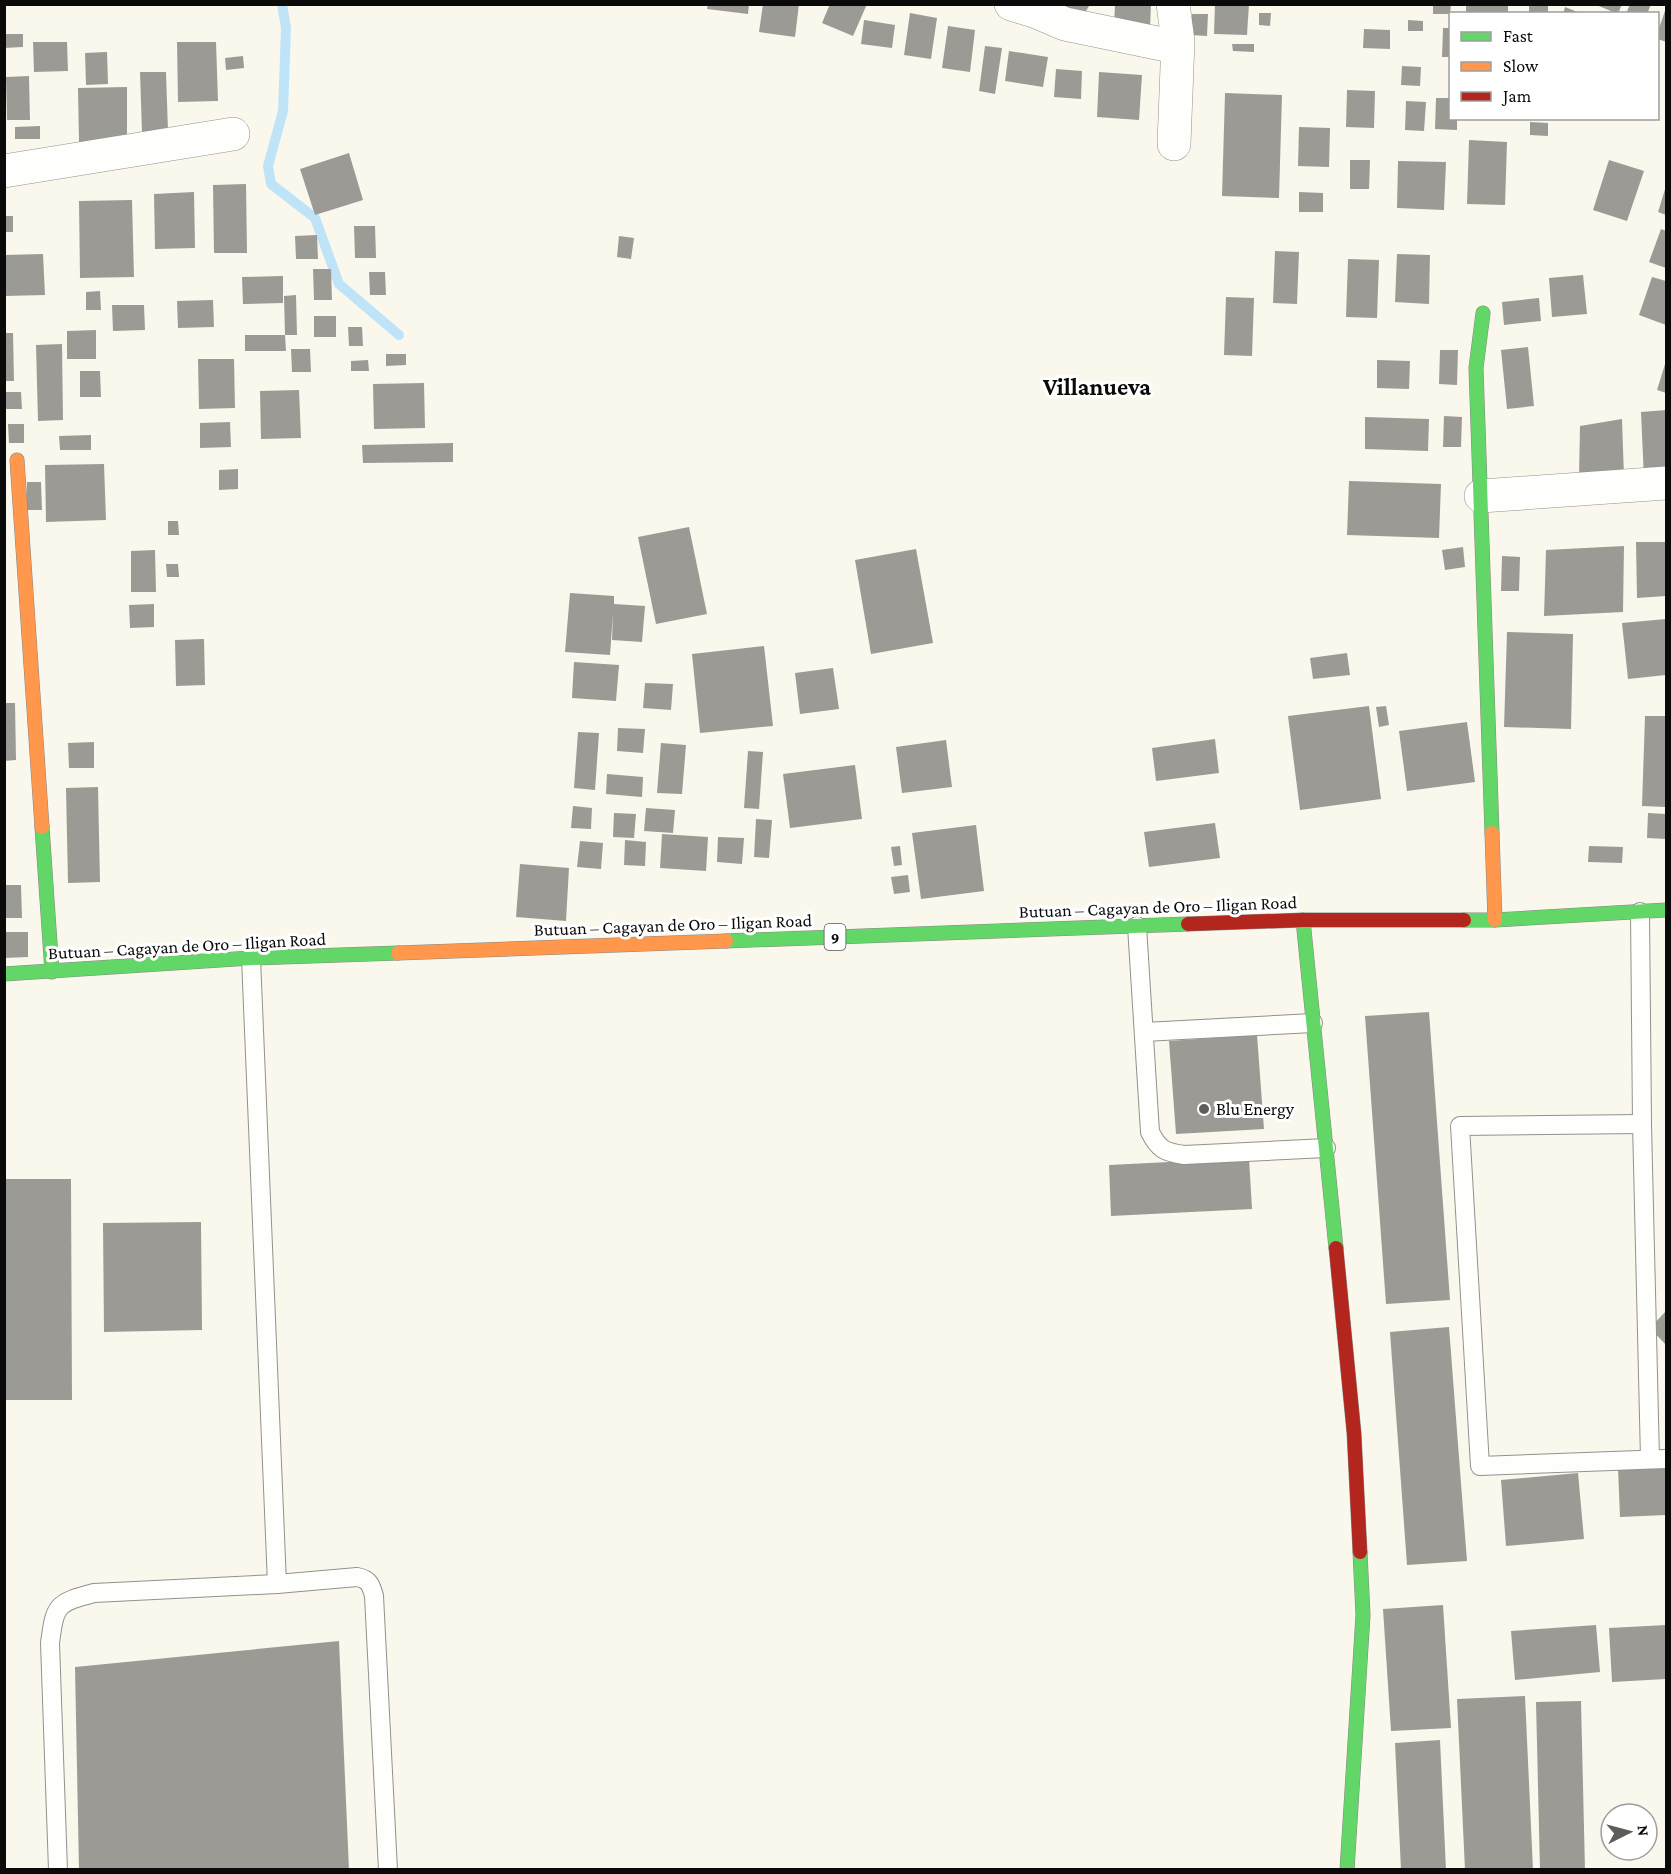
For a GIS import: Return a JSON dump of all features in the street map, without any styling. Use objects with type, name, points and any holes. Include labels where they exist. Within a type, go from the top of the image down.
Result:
[{"type":"main road","points":[[1483,313],[1476,368],[1495,920]]},
{"type":"main road","points":[[17,460],[51,972]]},
{"type":"main road","name":"Butuan – Cagayan de Oro – Iligan Road","points":[[4,974],[251,958],[1303,920],[1495,920],[1666,910]]},
{"type":"main road","points":[[1303,920],[1354,1433],[1363,1615],[1347,1869]]},
{"type":"street","points":[[1011,4],[1065,24],[1176,47]]},
{"type":"street","points":[[1173,4],[1178,41],[1174,144]]},
{"type":"street","points":[[4,171],[233,134]]},
{"type":"street","points":[[1481,496],[1666,483]]},
{"type":"lane","points":[[1640,912],[1642,1124],[1658,1459],[1480,1466],[1460,1126],[1642,1124]]},
{"type":"lane","points":[[1137,926],[1150,1132],[1156,1144],[1168,1152],[1184,1155],[1326,1148]]},
{"type":"lane","points":[[251,958],[277,1584]]},
{"type":"lane","points":[[1144,1032],[1313,1023]]},
{"type":"lane","points":[[58,1869],[50,1643],[57,1608],[70,1599],[94,1593],[277,1584],[357,1577],[364,1578],[370,1584],[374,1596],[388,1869]]},
{"type":"building","points":[[708,4],[749,4],[748,14],[707,9]]},
{"type":"building","points":[[763,4],[799,4],[795,37],[759,32]]},
{"type":"building","points":[[830,4],[867,4],[853,36],[822,23]]},
{"type":"building","points":[[1051,4],[1087,4],[1089,6],[1078,25]]},
{"type":"building","points":[[1115,4],[1151,4],[1150,28],[1114,27]]},
{"type":"building","points":[[1215,4],[1249,4],[1247,35],[1214,34]]},
{"type":"building","points":[[1433,4],[1451,4],[1449,14],[1433,14]]},
{"type":"building","points":[[1529,4],[1548,4],[1548,12],[1529,12]]},
{"type":"building","points":[[1594,4],[1622,4],[1619,12]]},
{"type":"building","points":[[1630,4],[1651,4],[1648,12],[1627,12]]},
{"type":"building","points":[[1466,5],[1508,5],[1508,12],[1466,12]]},
{"type":"building","points":[[1565,7],[1578,12],[1564,12]]},
{"type":"building","points":[[1666,8],[1666,42],[1659,39],[1659,28]]},
{"type":"building","points":[[910,13],[937,18],[931,59],[904,55]]},
{"type":"building","points":[[1259,13],[1271,13],[1270,26],[1259,25]]},
{"type":"building","points":[[1192,14],[1208,14],[1207,36],[1191,35]]},
{"type":"building","points":[[864,20],[895,25],[892,48],[861,44]]},
{"type":"building","points":[[1408,20],[1423,21],[1423,31],[1408,31]]},
{"type":"building","points":[[948,26],[975,30],[970,72],[942,68]]},
{"type":"building","points":[[1443,28],[1449,28],[1449,57],[1442,57]]},
{"type":"building","points":[[1364,29],[1390,30],[1390,49],[1363,48]]},
{"type":"building","points":[[4,34],[23,34],[23,47],[4,48]]},
{"type":"building","points":[[33,42],[67,42],[68,71],[34,72]]},
{"type":"building","points":[[177,42],[216,42],[218,101],[178,102]]},
{"type":"building","points":[[1232,44],[1254,44],[1254,52],[1233,51]]},
{"type":"building","points":[[985,46],[1002,48],[995,94],[979,91]]},
{"type":"building","points":[[1009,51],[1048,57],[1043,87],[1005,81]]},
{"type":"building","points":[[107,52],[108,84],[86,85],[85,53]]},
{"type":"building","points":[[243,56],[244,68],[226,70],[225,58]]},
{"type":"building","points":[[1402,66],[1421,67],[1420,86],[1401,85]]},
{"type":"building","points":[[1056,69],[1082,71],[1081,99],[1054,97]]},
{"type":"building","points":[[140,72],[166,72],[168,131],[142,132]]},
{"type":"building","points":[[1099,72],[1142,75],[1139,120],[1097,117]]},
{"type":"building","points":[[29,76],[30,120],[7,120],[6,77]]},
{"type":"building","points":[[127,87],[127,141],[79,142],[78,88]]},
{"type":"building","points":[[1347,90],[1375,91],[1374,128],[1346,127]]},
{"type":"building","points":[[1225,93],[1282,95],[1279,198],[1222,196]]},
{"type":"building","points":[[1436,98],[1449,98],[1449,120],[1457,120],[1457,130],[1435,129]]},
{"type":"building","points":[[1406,101],[1426,102],[1424,131],[1405,130]]},
{"type":"building","points":[[1530,122],[1548,123],[1548,136],[1530,135]]},
{"type":"building","points":[[40,126],[40,139],[15,139],[15,127]]},
{"type":"building","points":[[1299,127],[1330,128],[1329,167],[1298,166]]},
{"type":"building","points":[[1469,140],[1507,142],[1505,205],[1467,204]]},
{"type":"building","points":[[349,153],[363,200],[315,215],[300,169]]},
{"type":"building","points":[[1350,160],[1370,160],[1369,189],[1350,189]]},
{"type":"building","points":[[1609,160],[1644,171],[1627,221],[1593,210]]},
{"type":"building","points":[[1398,161],[1446,162],[1444,210],[1397,208]]},
{"type":"building","points":[[246,184],[247,253],[214,253],[213,185]]},
{"type":"building","points":[[1666,186],[1666,215],[1658,212]]},
{"type":"building","points":[[194,192],[195,248],[155,249],[154,194]]},
{"type":"building","points":[[1299,192],[1323,193],[1323,212],[1299,212]]},
{"type":"building","points":[[132,200],[134,277],[80,278],[79,201]]},
{"type":"building","points":[[4,216],[13,216],[13,232],[4,232]]},
{"type":"building","points":[[354,226],[375,226],[376,258],[355,258]]},
{"type":"building","points":[[1661,229],[1666,231],[1666,268],[1649,262]]},
{"type":"building","points":[[317,235],[318,259],[296,259],[295,236]]},
{"type":"building","points":[[619,236],[634,238],[631,259],[617,257]]},
{"type":"building","points":[[1275,251],[1299,252],[1297,304],[1273,303]]},
{"type":"building","points":[[43,254],[45,295],[5,296],[4,255]]},
{"type":"building","points":[[1397,254],[1430,255],[1429,304],[1395,302]]},
{"type":"building","points":[[1348,259],[1379,260],[1377,318],[1346,317]]},
{"type":"building","points":[[313,269],[331,269],[332,300],[314,300]]},
{"type":"building","points":[[369,272],[385,272],[386,295],[370,295]]},
{"type":"building","points":[[1583,275],[1587,314],[1552,317],[1549,278]]},
{"type":"building","points":[[283,276],[283,303],[243,304],[242,277]]},
{"type":"building","points":[[1652,277],[1666,281],[1666,325],[1639,315]]},
{"type":"building","points":[[100,291],[101,310],[86,310],[86,292]]},
{"type":"building","points":[[296,295],[297,335],[285,335],[284,296]]},
{"type":"building","points":[[1226,297],[1254,298],[1252,356],[1224,355]]},
{"type":"building","points":[[1539,298],[1541,321],[1504,325],[1502,302]]},
{"type":"building","points":[[213,300],[214,327],[178,328],[177,301]]},
{"type":"building","points":[[112,305],[144,305],[145,330],[113,331]]},
{"type":"building","points":[[314,316],[336,316],[336,337],[314,337]]},
{"type":"building","points":[[348,327],[362,327],[363,346],[349,346]]},
{"type":"building","points":[[96,330],[96,359],[67,359],[67,331]]},
{"type":"building","points":[[4,333],[13,333],[14,381],[4,381]]},
{"type":"building","points":[[245,335],[285,335],[286,351],[245,351]]},
{"type":"building","points":[[62,344],[63,420],[38,421],[36,345]]},
{"type":"building","points":[[1528,347],[1534,406],[1507,409],[1501,350]]},
{"type":"building","points":[[291,349],[310,349],[311,372],[292,372]]},
{"type":"building","points":[[1440,350],[1458,350],[1457,385],[1439,384]]},
{"type":"building","points":[[386,354],[406,354],[406,365],[386,366]]},
{"type":"building","points":[[198,359],[234,359],[235,408],[199,409]]},
{"type":"building","points":[[368,360],[369,371],[351,371],[351,361]]},
{"type":"building","points":[[1377,360],[1410,361],[1409,389],[1377,388]]},
{"type":"building","points":[[1666,361],[1666,393],[1657,390]]},
{"type":"building","points":[[80,371],[100,371],[101,397],[80,397]]},
{"type":"building","points":[[424,383],[425,428],[374,429],[373,384]]},
{"type":"building","points":[[299,390],[301,438],[261,439],[260,391]]},
{"type":"building","points":[[4,392],[21,392],[22,409],[4,409]]},
{"type":"building","points":[[1666,410],[1666,476],[1644,479],[1641,412]]},
{"type":"building","points":[[1444,416],[1462,417],[1461,447],[1443,447]]},
{"type":"building","points":[[1365,417],[1429,419],[1428,451],[1365,449]]},
{"type":"building","points":[[1622,419],[1624,477],[1579,477],[1580,426]]},
{"type":"building","points":[[230,422],[231,447],[200,448],[200,423]]},
{"type":"building","points":[[8,424],[24,424],[24,443],[9,443]]},
{"type":"building","points":[[91,435],[91,450],[60,450],[59,436]]},
{"type":"building","points":[[453,443],[453,462],[363,463],[362,445]]},
{"type":"building","points":[[104,464],[106,520],[46,522],[45,465]]},
{"type":"building","points":[[238,469],[238,489],[219,490],[219,470]]},
{"type":"building","points":[[1349,481],[1441,484],[1439,538],[1347,535]]},
{"type":"building","points":[[27,482],[41,482],[42,510],[27,510]]},
{"type":"building","points":[[168,521],[178,521],[179,535],[168,535]]},
{"type":"building","points":[[689,527],[707,614],[656,624],[638,537]]},
{"type":"building","points":[[1636,542],[1666,542],[1666,596],[1637,598]]},
{"type":"building","points":[[1624,546],[1623,612],[1544,616],[1546,550]]},
{"type":"building","points":[[1463,547],[1465,567],[1445,570],[1442,550]]},
{"type":"building","points":[[916,549],[933,643],[871,654],[855,560]]},
{"type":"building","points":[[155,550],[156,592],[131,592],[131,551]]},
{"type":"building","points":[[1502,556],[1520,557],[1519,591],[1501,591]]},
{"type":"building","points":[[166,564],[178,564],[179,577],[167,577]]},
{"type":"building","points":[[570,593],[614,596],[614,604],[645,606],[642,642],[612,640],[613,613],[610,655],[565,652]]},
{"type":"building","points":[[154,604],[154,627],[130,628],[129,605]]},
{"type":"building","points":[[1666,619],[1666,675],[1628,679],[1622,623]]},
{"type":"building","points":[[1507,632],[1573,634],[1571,729],[1504,727]]},
{"type":"building","points":[[204,639],[205,685],[176,686],[175,640]]},
{"type":"building","points":[[764,646],[773,726],[700,733],[692,654]]},
{"type":"building","points":[[1347,653],[1350,675],[1313,679],[1310,658]]},
{"type":"building","points":[[574,662],[619,665],[616,701],[572,698]]},
{"type":"building","points":[[833,668],[839,709],[800,714],[795,673]]},
{"type":"building","points":[[645,683],[673,684],[671,710],[643,708]]},
{"type":"building","points":[[4,703],[15,703],[16,760],[4,761]]},
{"type":"building","points":[[1369,706],[1381,799],[1300,810],[1288,716]]},
{"type":"building","points":[[1386,706],[1389,725],[1379,727],[1376,707]]},
{"type":"building","points":[[1645,716],[1666,716],[1666,807],[1642,806]]},
{"type":"building","points":[[1467,722],[1475,782],[1407,791],[1399,731]]},
{"type":"building","points":[[618,728],[645,729],[643,753],[617,751]]},
{"type":"building","points":[[578,732],[599,733],[595,790],[574,788]]},
{"type":"building","points":[[1215,739],[1219,773],[1156,781],[1152,748]]},
{"type":"building","points":[[946,740],[952,787],[902,793],[896,747]]},
{"type":"building","points":[[94,742],[94,768],[69,768],[68,743]]},
{"type":"building","points":[[661,743],[686,745],[682,794],[657,793]]},
{"type":"building","points":[[748,751],[763,752],[759,809],[744,808]]},
{"type":"building","points":[[855,765],[862,819],[790,828],[783,774]]},
{"type":"building","points":[[607,774],[643,777],[642,797],[606,794]]},
{"type":"building","points":[[98,787],[100,882],[68,883],[66,788]]},
{"type":"building","points":[[573,806],[592,808],[591,829],[571,828]]},
{"type":"building","points":[[646,808],[675,810],[673,833],[644,831]]},
{"type":"building","points":[[614,813],[636,814],[634,838],[613,837]]},
{"type":"building","points":[[1648,813],[1666,814],[1666,839],[1647,838]]},
{"type":"building","points":[[756,819],[772,820],[769,858],[754,857]]},
{"type":"building","points":[[1215,823],[1220,858],[1149,867],[1144,832]]},
{"type":"building","points":[[976,825],[984,891],[921,899],[912,833]]},
{"type":"building","points":[[662,834],[708,837],[706,871],[660,868]]},
{"type":"building","points":[[718,837],[744,838],[742,864],[717,862]]},
{"type":"building","points":[[625,840],[646,842],[645,866],[624,865]]},
{"type":"building","points":[[580,841],[603,843],[601,869],[577,867]]},
{"type":"building","points":[[900,846],[902,865],[894,866],[891,847]]},
{"type":"building","points":[[1589,846],[1623,847],[1622,863],[1588,862]]},
{"type":"building","points":[[520,864],[569,868],[566,921],[516,917]]},
{"type":"building","points":[[908,875],[910,892],[894,894],[891,877]]},
{"type":"building","points":[[4,885],[21,885],[22,918],[4,918]]},
{"type":"building","points":[[4,932],[28,932],[28,957],[4,958]]},
{"type":"building","points":[[1429,1012],[1450,1300],[1386,1304],[1365,1016]]},
{"type":"building","points":[[1257,1035],[1264,1129],[1176,1134],[1169,1041]]},
{"type":"building","points":[[1249,1158],[1252,1209],[1111,1216],[1109,1165]]},
{"type":"building","points":[[4,1179],[71,1179],[72,1400],[4,1400]]},
{"type":"building","points":[[201,1222],[202,1330],[104,1332],[103,1223]]},
{"type":"building","points":[[1666,1311],[1666,1345],[1650,1328]]},
{"type":"building","points":[[1449,1327],[1467,1561],[1407,1565],[1390,1332]]},
{"type":"building","points":[[1666,1466],[1666,1515],[1620,1517],[1618,1468]]},
{"type":"building","points":[[1578,1473],[1584,1539],[1506,1546],[1501,1480]]},
{"type":"building","points":[[1443,1605],[1451,1728],[1391,1731],[1383,1609]]},
{"type":"building","points":[[1596,1625],[1600,1672],[1515,1680],[1511,1631]]},
{"type":"building","points":[[1666,1625],[1666,1679],[1612,1682],[1609,1628]]},
{"type":"building","points":[[339,1641],[349,1870],[79,1870],[75,1667]]},
{"type":"building","points":[[1525,1696],[1533,1870],[1465,1870],[1457,1699]]},
{"type":"building","points":[[1581,1701],[1585,1870],[1540,1870],[1536,1702]]},
{"type":"building","points":[[1440,1740],[1446,1870],[1401,1870],[1395,1743]]},
{"type":"waterway","points":[[282,4],[286,28],[283,111],[268,166],[271,184],[315,218],[339,284],[399,335]]},
{"type":"traffic: fast","points":[[1483,313],[1476,368],[1492,833]]},
{"type":"traffic: fast","points":[[42,827],[52,972]]},
{"type":"traffic: fast","points":[[1464,920],[1666,910]]},
{"type":"traffic: fast","points":[[1303,920],[1336,1248]]},
{"type":"traffic: fast","points":[[726,941],[1188,924]]},
{"type":"traffic: fast","points":[[4,974],[251,958],[398,953]]},
{"type":"traffic: fast","points":[[1347,1870],[1363,1615],[1360,1552]]},
{"type":"traffic: slow","points":[[17,460],[42,827]]},
{"type":"traffic: slow","points":[[1492,833],[1495,920]]},
{"type":"traffic: slow","points":[[398,953],[726,941]]},
{"type":"traffic: jam","points":[[1188,924],[1303,920],[1464,920]]},
{"type":"traffic: jam","points":[[1336,1248],[1354,1433],[1360,1552]]},
{"type":"place","name":"Blu Energy","points":[[1204,1109]]},
{"type":"district","name":"Villanueva","points":[[1097,386]]}]
